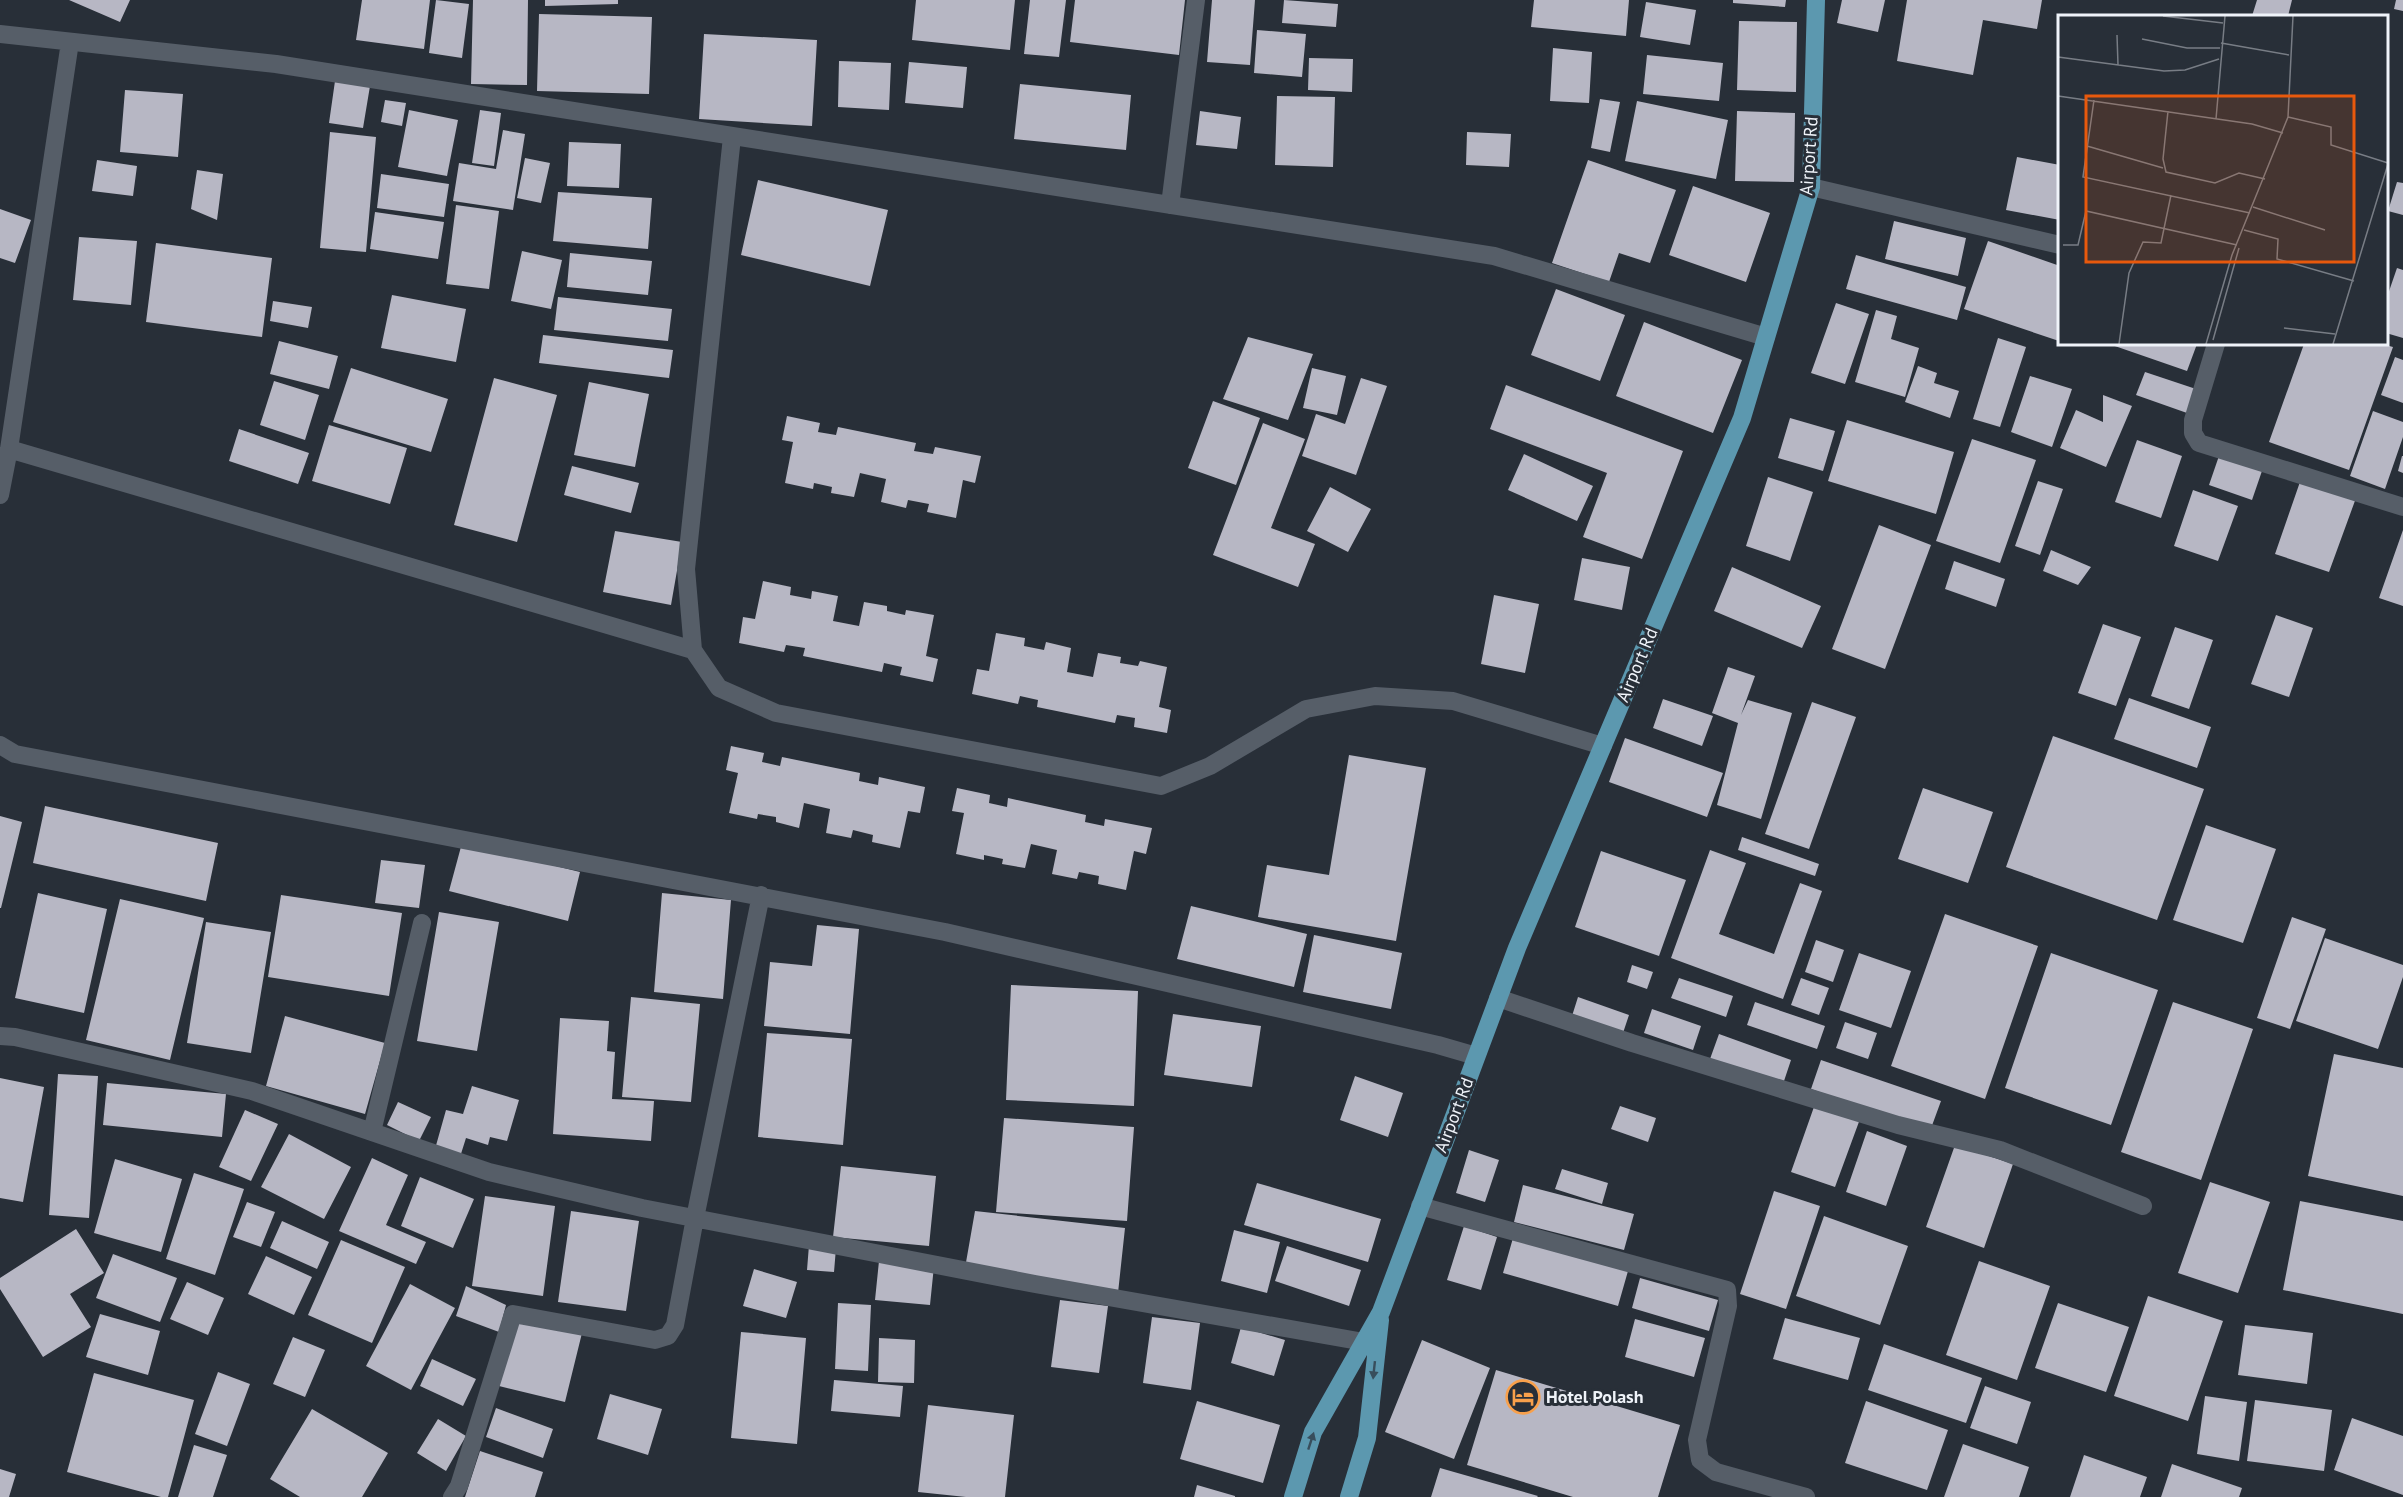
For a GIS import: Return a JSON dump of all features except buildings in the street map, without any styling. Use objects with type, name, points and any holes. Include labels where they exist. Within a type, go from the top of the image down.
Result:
[{"type":"main road","name":"Airport Rd","points":[[1293,1497],[1313,1432],[1381,1312],[1517,948],[1742,418],[1811,187],[1816,0]]},
{"type":"main road","name":"Airport Rd","points":[[1349,1497],[1367,1438],[1381,1312]]},
{"type":"street","points":[[1170,205],[1196,0]]},
{"type":"street","points":[[0,34],[276,64],[1494,256],[1766,337]]},
{"type":"street","points":[[0,495],[9,449],[70,42]]},
{"type":"street","points":[[732,137],[687,569],[693,650],[719,688],[776,713],[1161,786],[1210,766],[1306,709],[1375,696],[1453,701],[1603,746]]},
{"type":"street","points":[[1811,187],[2058,244]]},
{"type":"street","points":[[2216,345],[2193,420],[2193,433],[2199,443],[2403,507]]},
{"type":"street","points":[[9,449],[693,650]]},
{"type":"street","points":[[0,745],[15,754],[761,895],[957,935],[1438,1045],[1476,1056]]},
{"type":"street","points":[[452,1497],[459,1486],[513,1314],[655,1340],[669,1336],[675,1325],[761,895]]},
{"type":"street","points":[[372,1132],[422,923]]},
{"type":"street","points":[[1498,998],[1632,1043],[1899,1125],[2000,1150],[2143,1206]]},
{"type":"street","points":[[0,1036],[15,1037],[252,1091],[489,1172],[695,1218],[1035,1284],[1364,1342]]},
{"type":"street","points":[[1420,1206],[1727,1290],[1728,1306],[1697,1440],[1700,1460],[1716,1472],[1806,1497]]},
{"type":"place","name":"Hotel Polash","points":[[1523,1397]]}]
